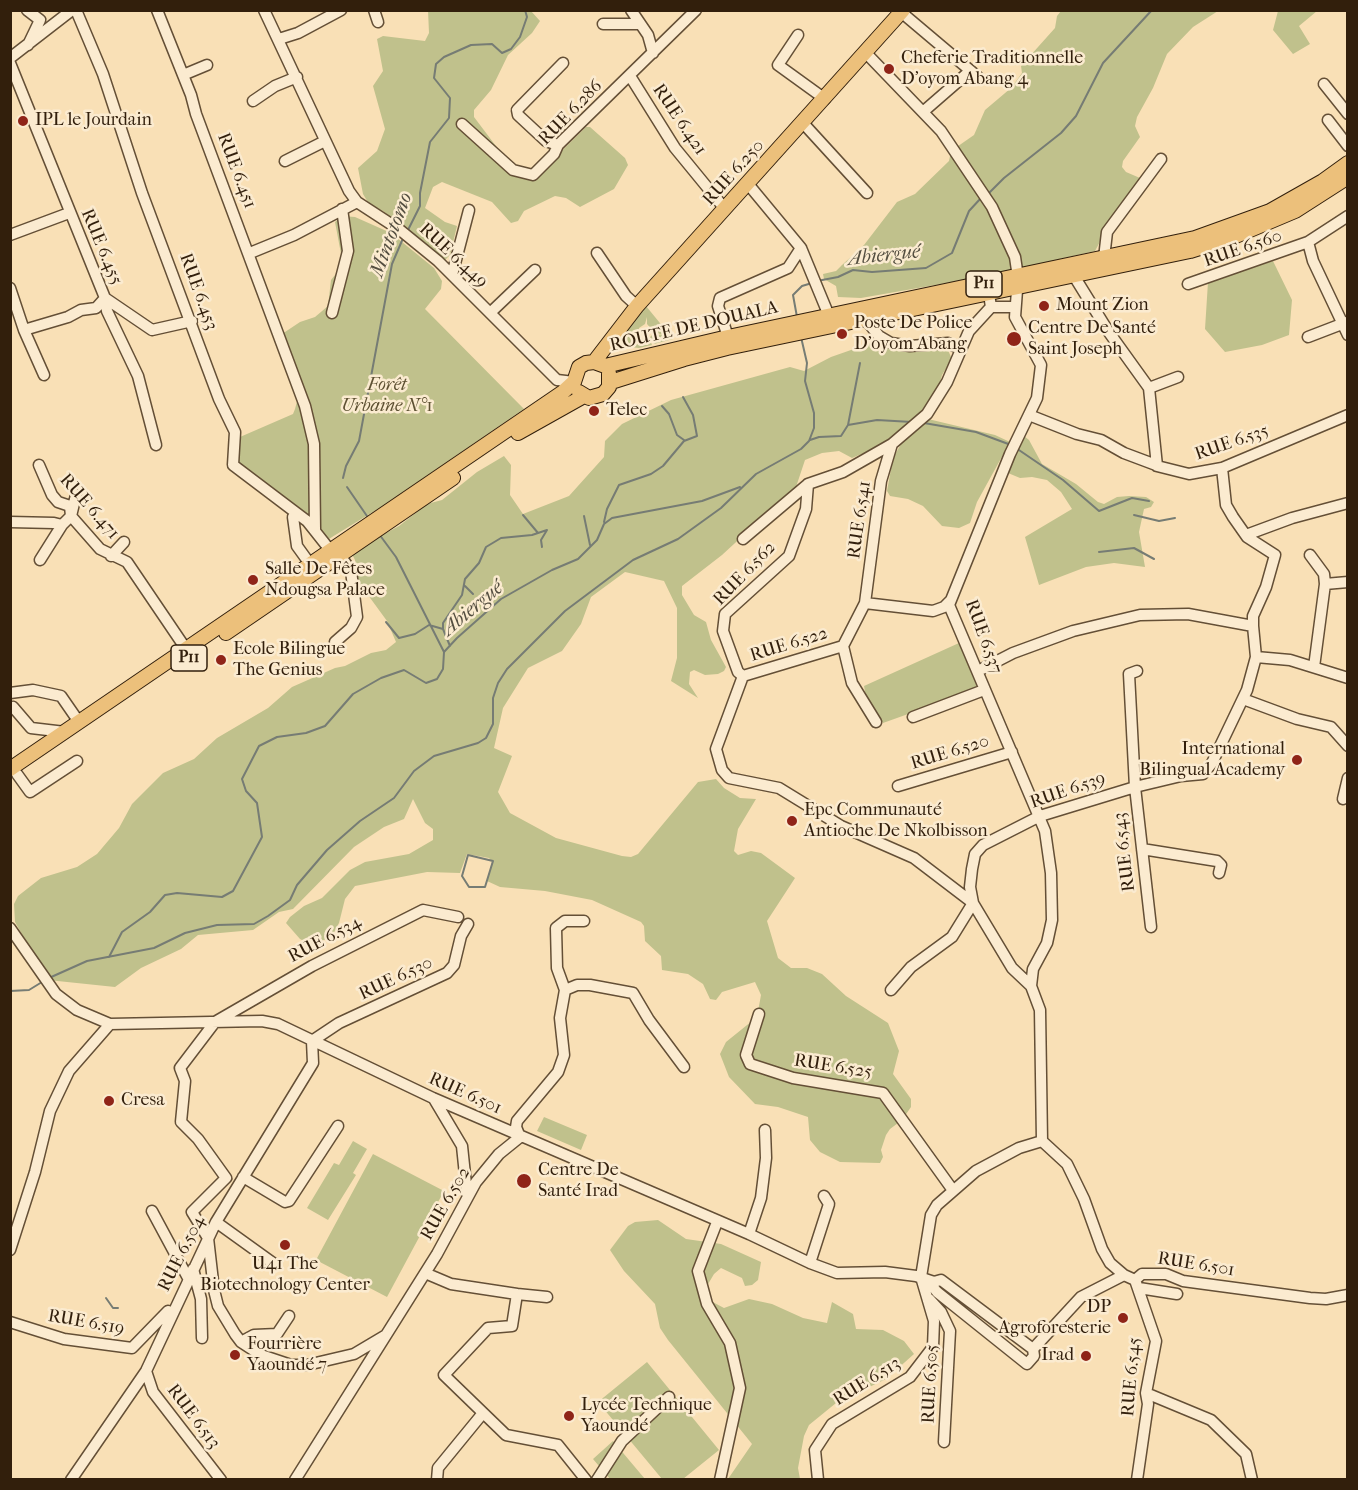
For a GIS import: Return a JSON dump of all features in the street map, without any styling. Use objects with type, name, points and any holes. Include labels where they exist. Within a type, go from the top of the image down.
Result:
[{"type":"main road","name":"RUE 6.250","points":[[600,364],[637,306],[825,99],[898,12]]},
{"type":"main road","name":"ROUTE DE DOUALA","points":[[374,526],[574,382],[579,368],[728,337],[832,321],[1017,283],[1104,258],[1194,238],[1270,211],[1323,181],[1347,163]]},
{"type":"main road","name":"P11","points":[[610,382],[694,356],[832,321],[866,320],[990,300],[1017,283],[1074,276],[1149,262],[1211,245],[1295,211],[1347,177]]},
{"type":"main road","points":[[574,382],[584,396],[594,398],[603,394],[610,382],[600,364]]},
{"type":"main road","name":"P11","points":[[13,774],[374,526],[528,426],[584,396]]},
{"type":"main road","name":"P11","points":[[13,774],[79,722],[310,564],[335,553]]},
{"type":"street","points":[[27,10],[40,20],[29,37],[28,45]]},
{"type":"street","points":[[10,58],[74,10]]},
{"type":"street","name":"RUE 6.453","points":[[74,10],[103,74],[142,193],[192,321],[219,399],[235,432],[233,465],[315,529],[351,571],[357,617],[351,628],[335,642]]},
{"type":"street","name":"RUE 6.451","points":[[157,10],[250,253],[305,406],[314,444],[315,529]]},
{"type":"street","name":"RUE 6.449","points":[[264,10],[348,191],[357,202],[400,230],[453,275],[557,380],[574,382]]},
{"type":"street","points":[[279,39],[340,10]]},
{"type":"street","points":[[375,10],[378,22]]},
{"type":"street","points":[[631,10],[648,35],[653,53]]},
{"type":"street","name":"RUE 6.286","points":[[462,124],[513,170],[533,175],[554,154],[558,145],[696,10]]},
{"type":"street","points":[[898,12],[974,74],[924,111]]},
{"type":"street","points":[[603,24],[639,24]]},
{"type":"street","points":[[798,35],[778,64],[825,99]]},
{"type":"street","name":"RUE 6.537","points":[[866,52],[924,111],[974,178],[992,207],[1015,257],[1017,283],[1015,308],[1019,327],[1041,365],[1037,398],[1010,454],[950,601],[951,609],[984,690],[1040,816],[1049,848],[1052,920],[1047,943],[1033,969],[1031,986]]},
{"type":"street","name":"RUE 6.455","points":[[10,63],[105,298],[108,311],[138,376],[156,445]]},
{"type":"street","points":[[558,145],[546,141],[518,115],[517,110],[564,63]]},
{"type":"street","points":[[183,75],[207,65]]},
{"type":"street","name":"RUE 6.421","points":[[630,76],[675,148],[725,209]]},
{"type":"street","points":[[253,101],[275,86],[297,77]]},
{"type":"street","points":[[1324,84],[1347,114]]},
{"type":"street","points":[[1328,120],[1347,146]]},
{"type":"street","points":[[803,123],[867,193]]},
{"type":"street","points":[[285,161],[325,141]]},
{"type":"street","points":[[1104,258],[1107,232],[1161,159]]},
{"type":"street","points":[[748,183],[801,248],[832,321]]},
{"type":"street","points":[[250,253],[316,224],[357,202]]},
{"type":"street","points":[[332,313],[348,251],[342,209]]},
{"type":"street","points":[[453,275],[469,210]]},
{"type":"street","points":[[10,235],[69,213]]},
{"type":"street","name":"RUE 6.560","points":[[1188,284],[1308,242],[1347,216]]},
{"type":"street","points":[[1308,242],[1313,261],[1345,323],[1347,336]]},
{"type":"street","points":[[788,268],[801,248]]},
{"type":"street","points":[[597,253],[626,296],[637,306]]},
{"type":"street","points":[[728,337],[718,306],[720,298],[788,268],[808,267]]},
{"type":"street","points":[[490,313],[535,270]]},
{"type":"street","points":[[1074,276],[1108,331],[1149,388],[1156,465]]},
{"type":"street","points":[[10,288],[24,330],[44,375]]},
{"type":"street","points":[[24,330],[68,317],[81,310],[96,308],[105,298],[152,330],[192,321]]},
{"type":"street","points":[[743,539],[808,484],[843,472],[892,444],[917,425],[940,396],[969,331],[990,300],[1015,308]]},
{"type":"street","points":[[866,320],[879,336],[891,343],[910,346],[948,343],[960,349]]},
{"type":"street","points":[[1308,337],[1345,323]]},
{"type":"street","points":[[1149,388],[1178,377]]},
{"type":"street","name":"RUE 6.535","points":[[1029,415],[1077,434],[1101,440],[1124,453],[1156,465],[1189,474],[1222,468],[1347,415]]},
{"type":"street","name":"RUE 6.541","points":[[865,603],[881,481],[892,444]]},
{"type":"street","name":"RUE 6.471","points":[[39,465],[52,495],[58,502],[70,506],[72,516],[100,549],[127,562],[186,649]]},
{"type":"street","points":[[1222,468],[1226,506],[1246,535],[1292,518],[1347,503]]},
{"type":"street","name":"RUE 6.562","points":[[743,676],[738,672],[723,631],[725,614],[789,556],[804,516],[808,484]]},
{"type":"street","points":[[40,560],[62,525],[72,516],[76,495]]},
{"type":"street","points":[[293,517],[297,546],[310,564]]},
{"type":"street","points":[[10,522],[62,525]]},
{"type":"street","name":"RUE 6.539","points":[[1042,1141],[1040,1010],[1031,986],[1012,968],[973,903],[970,886],[977,851],[983,845],[1040,816],[1135,787],[1181,776],[1203,774],[1212,763],[1243,699],[1256,657],[1253,616],[1276,557],[1246,535]]},
{"type":"street","points":[[111,556],[124,542]]},
{"type":"street","points":[[1310,555],[1319,565],[1325,584],[1314,667]]},
{"type":"street","points":[[1325,584],[1347,582]]},
{"type":"street","points":[[865,603],[933,611],[944,607],[950,601]]},
{"type":"street","name":"RUE 6.522","points":[[865,603],[843,646],[743,676],[716,749],[725,774],[735,781],[764,783],[779,788],[841,826],[900,850],[973,903]]},
{"type":"street","points":[[978,671],[1013,653],[1073,631],[1140,615],[1188,614],[1253,626]]},
{"type":"street","points":[[843,646],[852,683],[876,722]]},
{"type":"street","points":[[1256,657],[1274,657],[1347,678]]},
{"type":"street","name":"RUE 6.543","points":[[1137,671],[1129,674],[1135,787],[1151,927]]},
{"type":"street","points":[[10,693],[33,690],[61,696],[79,722]]},
{"type":"street","points":[[913,717],[984,690]]},
{"type":"street","points":[[1243,699],[1297,719],[1331,727],[1347,747]]},
{"type":"street","points":[[10,709],[13,707],[31,728],[65,732]]},
{"type":"street","name":"RUE 6.520","points":[[898,786],[1012,752]]},
{"type":"street","points":[[13,774],[30,792],[77,761]]},
{"type":"street","points":[[1343,799],[1347,778]]},
{"type":"street","points":[[1142,849],[1217,861],[1221,865],[1220,873]]},
{"type":"street","points":[[891,990],[911,967],[952,937],[962,925],[973,903]]},
{"type":"street","name":"RUE 6.534","points":[[215,1022],[312,966],[423,910],[458,916]]},
{"type":"street","points":[[520,1137],[516,1127],[517,1121],[552,1080],[564,1055],[560,1018],[565,990],[557,968],[556,928],[565,921],[584,921]]},
{"type":"street","name":"RUE 6.530","points":[[312,1041],[339,1023],[447,973],[454,965],[461,936],[468,924]]},
{"type":"street","name":"RUE 6.501","points":[[13,932],[47,985],[65,1002],[110,1024],[262,1021],[278,1024],[433,1098],[749,1234],[810,1263],[837,1273],[885,1272],[921,1277],[933,1282],[937,1293],[1025,1364],[1034,1356],[1034,1349],[1081,1297],[1132,1281],[1142,1274],[1166,1274],[1183,1281],[1310,1298],[1326,1299],[1347,1295]]},
{"type":"street","points":[[565,990],[590,985],[633,993],[649,1020],[684,1067]]},
{"type":"street","name":"RUE 6.525","points":[[759,1014],[746,1055],[750,1064],[793,1078],[883,1093],[952,1189]]},
{"type":"street","points":[[215,1022],[180,1068],[185,1081],[181,1122],[198,1139],[226,1178],[192,1212],[208,1238],[218,1306],[241,1342],[261,1355],[291,1365],[307,1365],[354,1354],[386,1335]]},
{"type":"street","points":[[10,1250],[35,1172],[50,1110],[69,1071],[110,1024]]},
{"type":"street","name":"RUE 6.504","points":[[71,1479],[146,1371],[175,1304],[216,1222],[313,1063],[312,1041]]},
{"type":"street","points":[[433,1098],[462,1146],[467,1185],[466,1198]]},
{"type":"street","points":[[243,1177],[285,1202],[290,1200],[338,1126]]},
{"type":"street","points":[[749,1234],[763,1188],[765,1130]]},
{"type":"street","name":"RUE 6.502","points":[[294,1479],[425,1273],[466,1198],[489,1164],[520,1137]]},
{"type":"street","points":[[921,1277],[931,1215],[937,1204],[952,1189],[985,1166],[1019,1148],[1042,1141],[1067,1164],[1110,1263],[1132,1281],[1177,1294]]},
{"type":"street","points":[[810,1263],[829,1204],[824,1196]]},
{"type":"street","points":[[152,1211],[199,1287],[202,1338]]},
{"type":"street","points":[[216,1222],[273,1263]]},
{"type":"street","points":[[717,1222],[698,1271],[707,1304],[730,1343],[740,1388],[720,1479]]},
{"type":"street","points":[[425,1273],[452,1284],[547,1297]]},
{"type":"street","name":"RUE 6.513","points":[[818,1479],[815,1450],[832,1424],[910,1377],[930,1354],[935,1341],[935,1332],[921,1277]]},
{"type":"street","name":"RUE 6.501","points":[[933,1282],[938,1279],[945,1282],[1034,1349]]},
{"type":"street","name":"RUE 6.545","points":[[1132,1281],[1156,1341],[1146,1392],[1148,1404],[1137,1479]]},
{"type":"street","points":[[517,1294],[512,1326],[488,1329],[444,1375],[506,1435],[558,1445],[586,1479]]},
{"type":"street","name":"RUE 6.505","points":[[928,1299],[941,1312],[950,1331],[944,1442]]},
{"type":"street","name":"RUE 6.519","points":[[10,1322],[64,1339],[132,1348],[175,1304]]},
{"type":"street","points":[[241,1342],[254,1335],[277,1334],[289,1316]]},
{"type":"street","name":"RUE 6.513","points":[[146,1371],[153,1392],[221,1479]]},
{"type":"street","points":[[1146,1392],[1211,1420],[1246,1454],[1252,1479]]},
{"type":"street","points":[[597,1479],[622,1441],[669,1397]]},
{"type":"street","points":[[438,1479],[438,1468],[483,1413]]},
{"type":"green space","points":[[428,10],[531,11],[540,21],[532,33],[508,55],[491,90],[474,110],[474,117],[511,166],[531,181],[586,127],[590,127],[625,158],[628,165],[614,189],[580,207],[566,198],[555,196],[524,211],[518,221],[511,223],[492,202],[442,182],[433,187],[425,208],[445,222],[457,226],[450,255],[445,260],[383,211],[369,204],[363,194],[358,168],[377,151],[385,129],[373,86],[383,71],[377,39],[383,36],[425,41],[429,33]]},
{"type":"green space","points":[[1061,11],[1218,11],[1193,27],[1167,54],[1153,88],[1137,117],[1135,126],[1140,137],[1123,161],[1122,167],[1126,172],[1140,178],[1116,212],[1095,251],[981,277],[861,298],[838,297],[836,286],[824,279],[823,274],[836,271],[864,245],[897,202],[915,194],[949,161],[951,151],[974,135],[985,110],[1011,88],[1022,73],[1021,66],[1055,28],[1057,16]]},
{"type":"green space","points":[[1278,11],[1317,11],[1299,26],[1310,44],[1293,54],[1273,30]]},
{"type":"green space","name":"Forêt Urbaine N°1","points":[[342,216],[355,217],[391,233],[434,268],[442,281],[441,289],[425,309],[524,409],[381,507],[319,545],[295,517],[234,464],[236,445],[240,437],[293,414],[300,390],[282,334],[300,322],[315,317],[328,306],[331,280],[339,270],[342,259],[335,222]]},
{"type":"green space","points":[[1273,261],[1292,300],[1289,335],[1262,345],[1225,352],[1205,329],[1208,282]]},
{"type":"green space","points":[[646,306],[673,339],[654,344],[650,337],[653,334],[663,335],[654,332],[647,324],[647,317],[645,324],[639,328],[638,335],[632,333],[639,337],[639,344],[641,339],[649,338],[652,345],[639,348],[630,347],[624,344],[624,333]]},
{"type":"green space","points":[[871,343],[905,344],[925,351],[946,346],[952,359],[942,375],[938,390],[921,414],[890,442],[852,458],[839,451],[822,453],[805,460],[796,487],[722,555],[682,586],[682,595],[694,615],[706,622],[711,640],[726,667],[724,671],[705,675],[694,670],[690,672],[689,684],[698,698],[671,681],[677,658],[677,608],[664,581],[625,572],[591,597],[581,624],[562,651],[528,668],[503,708],[494,748],[512,756],[498,792],[510,813],[556,838],[622,856],[631,857],[638,854],[698,782],[716,779],[724,788],[740,798],[756,799],[738,829],[734,851],[738,855],[751,851],[761,853],[795,878],[767,921],[778,958],[791,968],[807,968],[822,974],[846,996],[888,1023],[899,1051],[893,1074],[911,1099],[911,1107],[902,1120],[886,1135],[880,1163],[840,1162],[820,1152],[810,1140],[808,1117],[778,1107],[755,1104],[729,1077],[720,1054],[726,1042],[757,1017],[761,995],[755,982],[722,992],[716,1000],[710,999],[703,984],[688,974],[662,970],[661,956],[645,941],[644,926],[641,922],[592,900],[545,891],[500,887],[487,881],[492,862],[489,858],[467,854],[460,873],[427,872],[355,886],[345,899],[339,923],[331,938],[310,944],[300,939],[286,923],[290,917],[304,906],[322,898],[350,870],[365,862],[409,854],[433,840],[433,829],[425,823],[413,799],[404,819],[384,827],[354,847],[293,909],[279,912],[253,930],[198,935],[181,949],[141,968],[115,987],[48,980],[15,922],[14,904],[18,896],[41,878],[77,867],[97,854],[119,828],[132,804],[163,773],[194,759],[217,738],[268,708],[292,687],[371,653],[386,650],[396,642],[387,621],[357,580],[355,560],[351,552],[399,526],[427,504],[442,500],[477,472],[504,456],[511,465],[510,495],[523,514],[569,496],[604,457],[605,441],[622,424],[671,400],[790,367],[804,371],[831,357]]},
{"type":"green space","points":[[928,419],[995,435],[1010,442],[977,502],[970,523],[959,528],[942,526],[923,506],[908,499],[890,496],[887,491],[893,458],[901,444]]},
{"type":"green space","points":[[1024,436],[1029,440],[1042,464],[1076,484],[1098,502],[1104,504],[1117,497],[1129,496],[1146,497],[1154,502],[1151,507],[1144,509],[1139,532],[1145,567],[1114,563],[1086,567],[1039,585],[1025,537],[1072,509],[1061,492],[1047,480],[1032,477],[1020,478],[1008,473]]},
{"type":"green space","points":[[959,643],[978,689],[883,723],[866,697],[864,686]]},
{"type":"green space","points":[[544,1117],[587,1135],[581,1150],[537,1131]]},
{"type":"green space","points":[[353,1141],[367,1149],[353,1173],[356,1175],[328,1220],[307,1208],[334,1163],[339,1165]]},
{"type":"green space","points":[[373,1154],[444,1191],[387,1297],[316,1260]]},
{"type":"green space","points":[[658,1220],[686,1239],[721,1244],[761,1262],[758,1280],[752,1285],[745,1286],[742,1278],[721,1268],[714,1274],[704,1291],[707,1299],[724,1308],[749,1299],[772,1304],[803,1318],[827,1323],[832,1302],[853,1314],[856,1329],[883,1330],[904,1341],[914,1354],[886,1379],[836,1403],[809,1425],[804,1436],[798,1468],[800,1479],[728,1479],[752,1444],[668,1340],[660,1328],[655,1304],[624,1271],[610,1250],[628,1226],[635,1222]]},
{"type":"green space","points":[[647,1362],[719,1450],[683,1479],[662,1479],[598,1402]]},
{"type":"green space","points":[[613,1441],[645,1479],[610,1479],[593,1459]]},
{"type":"waterway","name":"Mintotomo","points":[[407,232],[420,206],[420,193],[430,142],[449,118],[450,98],[434,78],[436,64],[444,57],[471,45],[492,44],[502,53],[511,49],[520,37],[527,17],[525,10]]},
{"type":"waterway","name":"Abiergué","points":[[988,194],[1004,178],[1061,133],[1076,116],[1103,63],[1152,10]]},
{"type":"waterway","name":"Abiergué","points":[[817,281],[838,277],[853,270],[872,272],[926,268],[952,253],[969,211],[981,198]]},
{"type":"waterway","name":"Mintotomo","points":[[343,478],[346,466],[359,441],[392,264],[404,236]]},
{"type":"waterway","name":"Abiergué","points":[[797,317],[793,295],[802,286],[812,283]]},
{"type":"waterway","points":[[49,978],[87,961],[154,948],[185,933],[217,925],[254,924],[290,900],[297,885],[327,850],[360,821],[394,798],[414,771],[434,756],[478,743],[486,738],[493,724],[493,698],[498,683],[507,669],[565,611],[633,560],[678,539],[721,508],[756,474],[801,449],[809,441],[814,428],[814,413],[805,381],[807,363],[801,337]]},
{"type":"waterway","name":"Abiergué","points":[[810,440],[819,437],[841,436],[848,425],[860,363]]},
{"type":"waterway","points":[[604,522],[607,509],[619,485],[651,474],[663,466],[684,441],[697,436],[693,415],[683,397]]},
{"type":"waterway","points":[[662,406],[669,414],[677,435],[684,440]]},
{"type":"waterway","points":[[848,425],[877,420],[912,422]]},
{"type":"waterway","points":[[924,423],[976,432],[1011,445]]},
{"type":"waterway","points":[[1016,448],[1063,480],[1099,511],[1132,498],[1149,501]]},
{"type":"waterway","name":"Mintotomo","points":[[347,487],[369,519]]},
{"type":"waterway","name":"Abiergué","points":[[109,957],[122,932],[150,912],[165,895],[177,893],[222,897],[233,891],[262,837],[257,803],[246,791],[242,779],[259,746],[277,737],[306,733],[325,726],[353,694],[381,678],[404,670],[426,683],[437,679],[443,669],[444,652],[457,638],[501,599],[552,570],[578,559],[597,540],[604,524],[612,518],[702,501],[740,487]]},
{"type":"waterway","points":[[523,515],[538,533]]},
{"type":"waterway","points":[[1134,515],[1159,521],[1175,518]]},
{"type":"waterway","points":[[584,516],[590,545]]},
{"type":"waterway","points":[[542,547],[541,540],[547,530]]},
{"type":"waterway","points":[[450,646],[443,623],[462,595],[465,579],[479,563],[486,547],[501,538],[532,535],[547,530]]},
{"type":"waterway","name":"Mintotomo","points":[[379,534],[396,557],[444,652]]},
{"type":"waterway","points":[[1099,552],[1134,548],[1154,559]]},
{"type":"waterway","points":[[465,586],[473,594]]},
{"type":"waterway","points":[[386,622],[399,638],[415,634],[429,625],[443,629]]},
{"type":"waterway","points":[[468,855],[493,861],[485,887],[469,887],[462,876],[468,855]]},
{"type":"waterway","points":[[10,991],[29,990],[42,982]]},
{"type":"waterway","points":[[106,1298],[113,1308],[118,1308]]},
{"type":"place","name":"Cheferie Traditionnelle D'oyom Abang 4","points":[[889,69]]},
{"type":"place","name":"IPL le Jourdain","points":[[23,121]]},
{"type":"place","name":"Mount Zion","points":[[1044,306]]},
{"type":"place","name":"Poste De Police D'oyom Abang","points":[[842,334]]},
{"type":"place","name":"Centre De Santé Saint Joseph","points":[[1014,339]]},
{"type":"place","name":"Telec","points":[[594,411]]},
{"type":"place","name":"Salle De Fêtes Ndougsa Palace","points":[[253,580]]},
{"type":"place","name":"Ecole Bilingue The Genius","points":[[221,660]]},
{"type":"place","name":"International Bilingual Academy","points":[[1297,760]]},
{"type":"place","name":"Epc Communauté Antioche De Nkolbisson","points":[[792,821]]},
{"type":"place","name":"Cresa","points":[[109,1101]]},
{"type":"place","name":"Centre De Santé Irad","points":[[524,1181]]},
{"type":"place","name":"U41 The Biotechnology Center","points":[[285,1245]]},
{"type":"place","name":"DP Agroforesterie","points":[[1123,1318]]},
{"type":"place","name":"Fourrière Yaoundé 7","points":[[235,1355]]},
{"type":"place","name":"Irad","points":[[1086,1356]]},
{"type":"place","name":"Lycée Technique Yaoundé","points":[[569,1416]]}]
